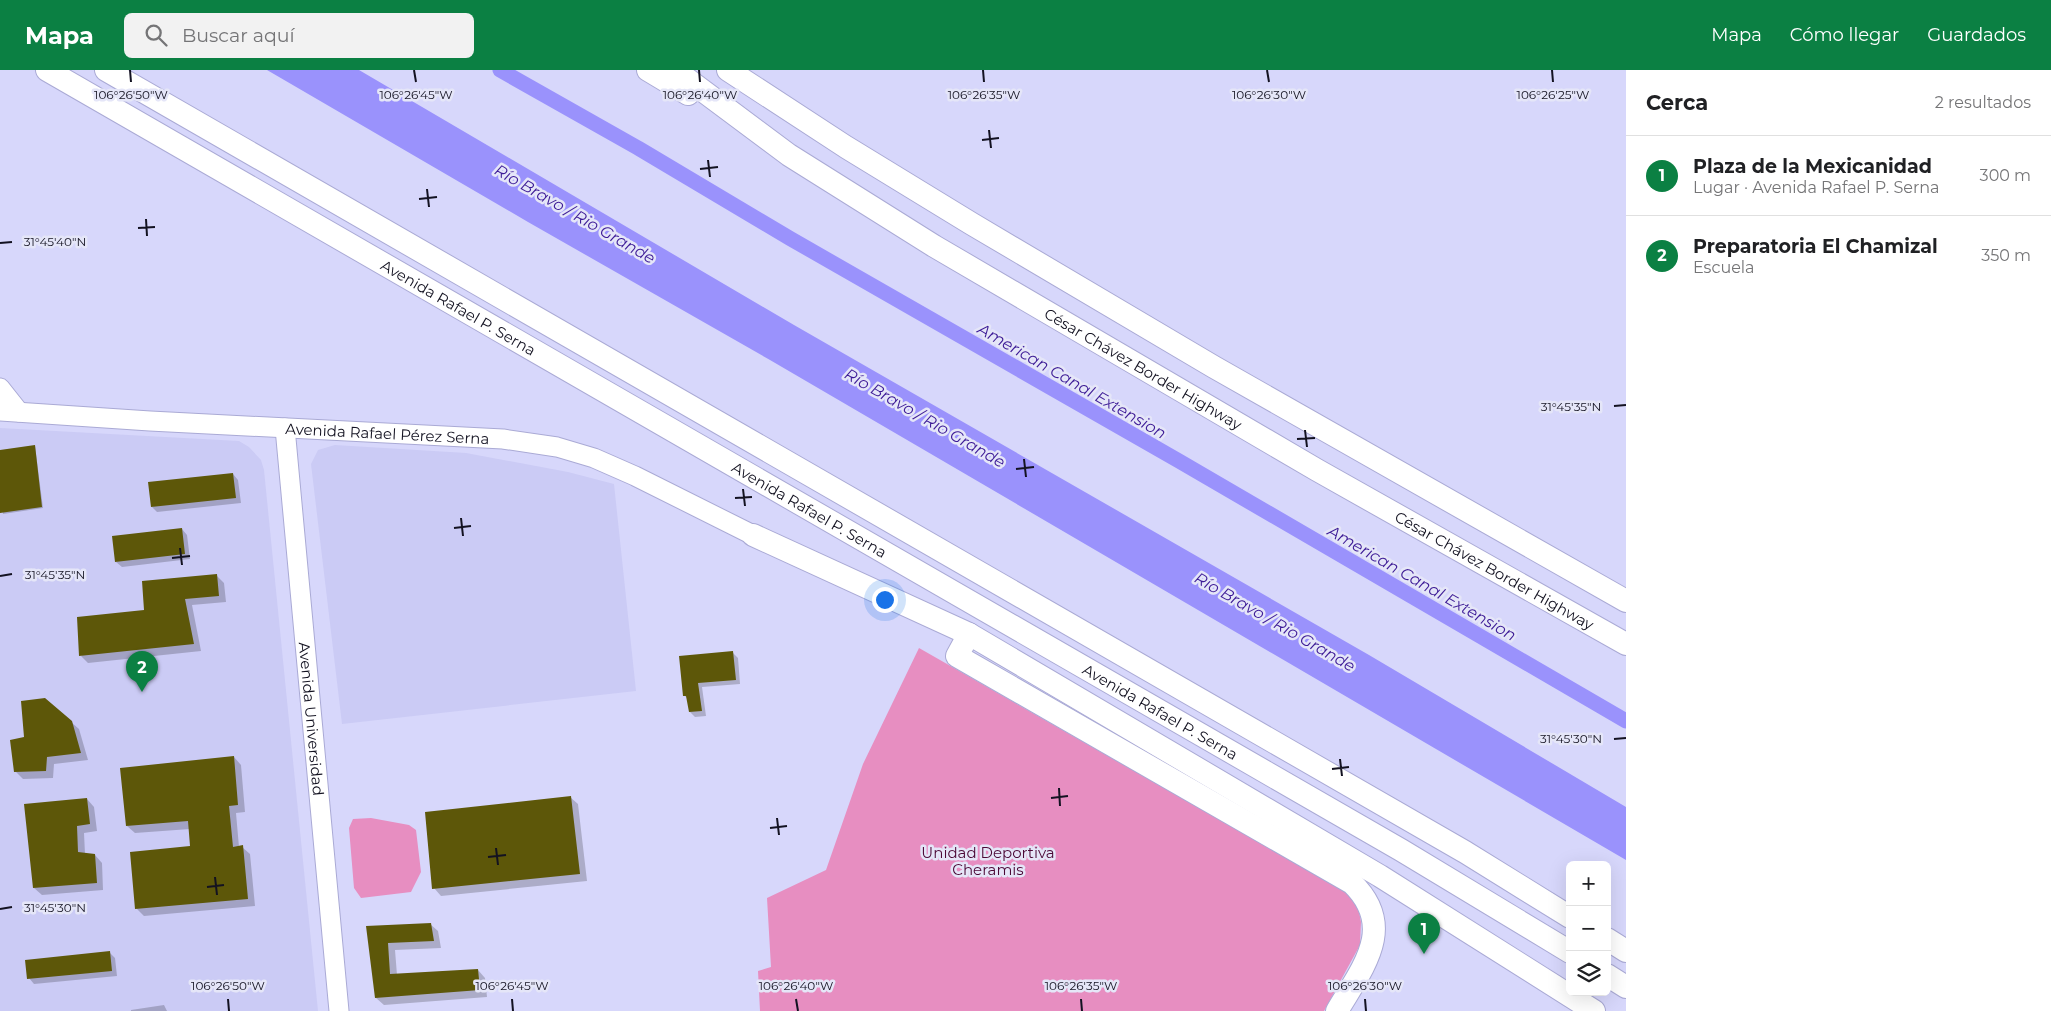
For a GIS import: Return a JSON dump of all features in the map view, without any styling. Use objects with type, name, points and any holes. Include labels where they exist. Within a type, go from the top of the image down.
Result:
[{"type":"highway","name":"Avenida Rafael P. Serna","points":[[47,70],[1401,850],[1568,951]]},
{"type":"highway","name":"Avenida Rafael P. Serna","points":[[106,70],[1447,842],[1566,914]]},
{"type":"highway","points":[[648,70],[789,156]]},
{"type":"highway","name":"César Chávez Border Highway","points":[[675,70],[789,156],[908,230],[1158,378],[1626,644]]},
{"type":"highway","points":[[728,70],[846,147],[1189,352],[1626,601]]},
{"type":"highway","points":[[753,535],[969,634],[1380,876],[1594,1011]]},
{"type":"highway","points":[[969,634],[957,656],[1352,883],[1360,891],[1368,901],[1372,911],[1374,922],[1372,946],[1365,963],[1337,1011]]},
{"type":"highway","points":[[1611,942],[1626,951]]},
{"type":"highway","points":[[1611,977],[1626,986]]},
{"type":"main road","points":[[0,388],[19,412]]},
{"type":"main road","name":"Avenida Rafael Pérez Serna","points":[[0,412],[503,439],[557,447],[594,458],[753,535]]},
{"type":"main road","name":"Avenida Universidad","points":[[285,428],[339,1011]]},
{"type":"shaded area","points":[[0,428],[239,441],[249,447],[261,460],[264,470],[318,1011],[0,1011]]},
{"type":"shaded area","points":[[335,445],[466,453],[568,472],[614,484],[636,691],[342,724],[311,464],[318,450]]},
{"type":"green space","name":"Unidad Deportiva Cheramis","points":[[919,648],[1348,893],[1358,906],[1361,922],[1360,945],[1324,1011],[760,1011],[758,971],[771,967],[767,898],[826,870],[863,764]]},
{"type":"green space","points":[[371,818],[409,825],[416,830],[421,872],[411,892],[361,898],[354,888],[349,828],[353,819]]},
{"type":"water","name":"Río Bravo / Rio Grande","points":[[267,70],[359,70],[794,325],[1369,655],[1626,807],[1626,860],[770,360]]},
{"type":"building","points":[[35,445],[42,507],[0,513],[0,450]]},
{"type":"building","points":[[233,473],[236,498],[151,507],[148,482]]},
{"type":"building","points":[[182,528],[185,554],[115,562],[112,536]]},
{"type":"building","points":[[217,574],[219,596],[185,599],[194,644],[79,656],[77,617],[144,610],[142,581]]},
{"type":"building","points":[[733,651],[736,680],[698,683],[702,711],[689,712],[686,696],[683,696],[679,656]]},
{"type":"building","points":[[45,698],[72,721],[81,753],[47,757],[46,771],[14,772],[10,740],[24,737],[21,701]]},
{"type":"building","points":[[234,756],[238,805],[229,806],[233,847],[243,845],[248,899],[135,909],[130,852],[190,846],[188,821],[126,826],[120,768]]},
{"type":"building","points":[[571,796],[580,874],[432,889],[425,812]]},
{"type":"building","points":[[87,798],[90,824],[77,826],[78,852],[95,854],[97,883],[33,888],[24,804]]},
{"type":"building","points":[[431,923],[434,941],[388,943],[390,974],[478,969],[480,990],[375,998],[366,926]]},
{"type":"building","points":[[110,951],[112,971],[27,979],[25,960]]},
{"type":"waterway","name":"American Canal Extension","points":[[500,70],[638,148],[791,239],[1179,461],[1626,721]]},
{"type":"place","name":"Preparatoria El Chamizal","points":[[142,692]]},
{"type":"place","name":"Plaza de la Mexicanidad","points":[[1424,954]]}]
